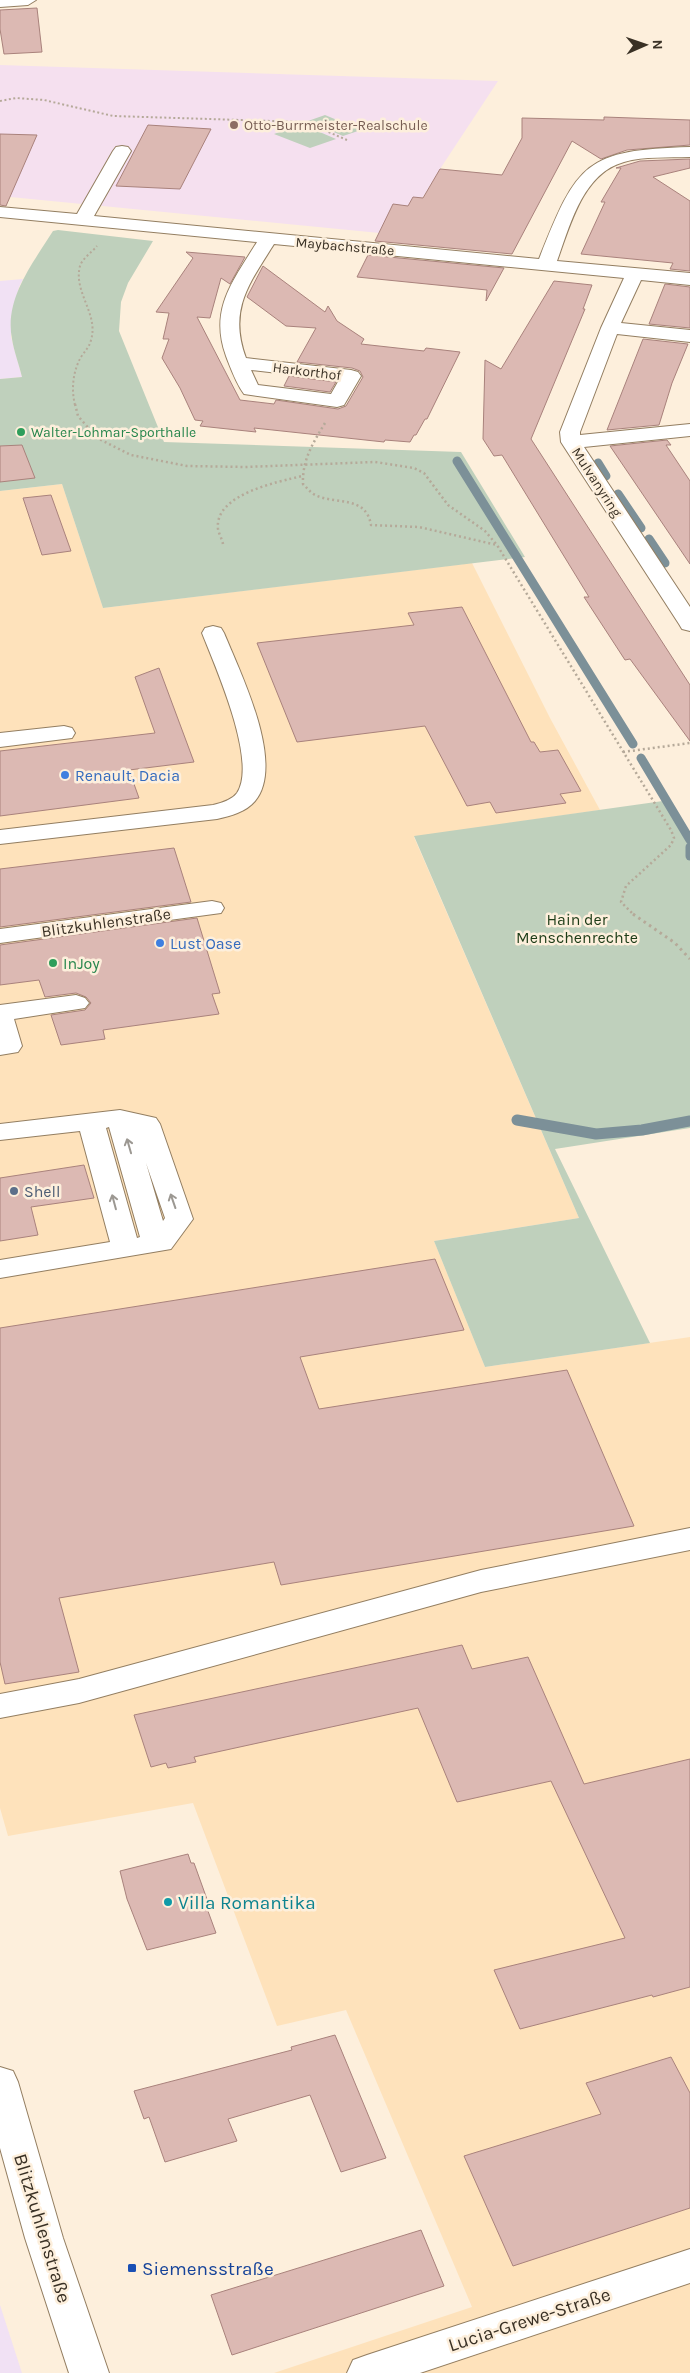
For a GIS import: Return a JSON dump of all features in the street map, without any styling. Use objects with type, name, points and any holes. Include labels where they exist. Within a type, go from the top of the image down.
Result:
[{"type":"street","points":[[0,2],[28,0]]},
{"type":"street","points":[[83,220],[122,151]]},
{"type":"street","points":[[546,265],[571,207],[586,180],[597,168],[615,160],[640,154],[690,152]]},
{"type":"street","name":"Maybachstraße","points":[[0,212],[690,279]]},
{"type":"street","name":"Harkorthof","points":[[238,363],[351,376],[337,401],[251,390],[238,363],[227,330],[228,314],[238,287],[268,239]]},
{"type":"street","name":"Mulvanyring","points":[[634,273],[610,328],[570,432],[571,442],[690,624]]},
{"type":"street","points":[[610,328],[690,336]]},
{"type":"street","points":[[571,442],[690,430]]},
{"type":"street","points":[[666,587],[690,584]]},
{"type":"street","points":[[0,837],[217,812],[237,805],[247,796],[255,781],[249,729],[214,633]]},
{"type":"street","points":[[0,740],[64,732]]},
{"type":"street","name":"Blitzkuhlenstraße","points":[[0,936],[212,908]]},
{"type":"street","points":[[0,1047],[9,1046],[0,1013],[76,1003]]},
{"type":"street","points":[[0,1132],[120,1118],[156,1244],[0,1269]]},
{"type":"street","points":[[91,1121],[126,1249]]},
{"type":"street","points":[[0,1706],[79,1691],[481,1581],[690,1539]]},
{"type":"street","name":"Blitzkuhlenstraße","points":[[0,2082],[44,2238],[90,2373]]},
{"type":"street","name":"Lucia-Grewe-Straße","points":[[367,2373],[690,2266]]},
{"type":"path","points":[[0,101],[19,97],[37,97],[92,114],[112,116],[305,122],[347,140]]},
{"type":"path","points":[[118,223],[80,265],[79,280],[94,325],[91,342],[80,359],[74,377],[72,394],[78,416],[97,438],[131,455],[164,462],[211,467],[375,462],[414,468],[431,479],[448,505],[485,531],[497,545],[674,838],[671,845],[626,886],[621,902],[627,911],[662,934],[690,959]]},
{"type":"path","points":[[337,401],[304,464],[303,484],[316,496],[346,501],[366,510],[371,517],[371,525],[419,527],[497,545]]},
{"type":"path","points":[[224,544],[218,534],[217,523],[229,503],[246,493],[302,476]]},
{"type":"path","points":[[623,752],[690,743]]},
{"type":"shaded area","name":"Otto-Burrmeister-Realschule","points":[[0,65],[498,81],[440,169],[400,235],[0,196]]},
{"type":"shaded area","points":[[23,279],[12,314],[11,337],[22,377],[0,379],[0,281]]},
{"type":"shaded area","points":[[62,484],[103,608],[472,563],[550,718],[600,810],[414,837],[579,1218],[434,1241],[485,1367],[690,1337],[690,2373],[274,2373],[472,2307],[346,2010],[277,2026],[193,1803],[8,1836],[0,1808],[0,491]]},
{"type":"shaded area","points":[[0,2305],[22,2373],[0,2373]]},
{"type":"green space","points":[[325,115],[361,130],[343,136],[308,121]]},
{"type":"green space","points":[[301,124],[336,139],[310,148],[274,134]]},
{"type":"green space","points":[[53,231],[153,241],[128,283],[121,302],[119,331],[164,442],[461,452],[525,557],[103,608],[62,484],[0,491],[0,379],[22,377],[12,339],[12,310],[16,296],[29,269]]},
{"type":"green space","name":"Hain der Menschenrechte","points":[[670,800],[690,833],[690,1128],[555,1149],[650,1343],[485,1367],[434,1241],[579,1218],[414,836]]},
{"type":"building","points":[[37,8],[42,52],[4,54],[0,29],[0,10]]},
{"type":"building","points":[[604,117],[690,120],[690,145],[627,150],[601,159],[572,141],[512,254],[375,241],[393,204],[408,206],[413,197],[423,198],[440,169],[502,175],[522,138],[522,118],[604,120]]},
{"type":"building","points":[[148,125],[211,129],[180,189],[116,186]]},
{"type":"building","points":[[0,134],[37,135],[6,206],[0,205]]},
{"type":"building","points":[[690,159],[690,168],[653,177],[690,201],[690,271],[670,269],[673,263],[581,254],[605,202],[601,202],[621,168],[616,168],[640,161]]},
{"type":"building","points":[[186,252],[245,257],[230,284],[221,278],[210,318],[197,317],[240,400],[274,404],[276,400],[338,409],[346,406],[363,377],[360,371],[352,368],[297,362],[316,328],[286,326],[247,297],[263,266],[325,312],[328,306],[337,321],[364,339],[361,344],[424,351],[426,348],[460,352],[427,419],[425,419],[416,435],[414,435],[410,442],[385,440],[384,442],[254,428],[256,432],[200,426],[203,421],[195,420],[180,388],[162,358],[169,339],[163,339],[169,313],[156,312],[193,258]]},
{"type":"building","points":[[368,255],[504,268],[486,301],[487,290],[357,277]]},
{"type":"building","points":[[554,281],[592,285],[583,309],[585,309],[531,439],[690,685],[690,741],[630,659],[625,660],[584,597],[589,597],[502,455],[494,456],[483,439],[485,360],[501,369]]},
{"type":"building","points":[[665,284],[690,287],[690,328],[649,324]]},
{"type":"building","points":[[643,339],[688,344],[672,383],[659,425],[607,430]]},
{"type":"building","points":[[289,376],[336,382],[330,392],[284,386]]},
{"type":"building","points":[[667,440],[671,445],[666,445],[690,481],[690,564],[610,446]]},
{"type":"building","points":[[22,445],[35,478],[0,482],[0,446]]},
{"type":"building","points":[[51,495],[71,551],[42,555],[23,498]]},
{"type":"building","points":[[462,607],[531,742],[534,742],[540,752],[558,750],[581,791],[560,794],[566,803],[496,813],[490,802],[467,806],[425,726],[297,742],[257,643],[414,625],[408,613]]},
{"type":"building","name":"Renault, Dacia","points":[[159,668],[194,762],[129,770],[139,798],[0,816],[0,751],[155,733],[135,677]]},
{"type":"building","points":[[174,848],[191,902],[0,927],[0,869]]},
{"type":"building","points":[[197,918],[220,993],[212,994],[219,1014],[103,1030],[105,1039],[61,1045],[51,1015],[85,1010],[91,1003],[86,997],[76,993],[45,997],[39,980],[0,985],[0,945]]},
{"type":"building","points":[[84,1165],[94,1198],[31,1207],[38,1235],[0,1241],[0,1178]]},
{"type":"building","points":[[435,1259],[464,1330],[300,1357],[319,1409],[567,1370],[634,1526],[281,1585],[274,1562],[59,1598],[79,1672],[5,1684],[0,1662],[0,1328]]},
{"type":"building","points":[[462,1645],[472,1669],[528,1657],[584,1784],[690,1759],[690,1987],[520,2029],[494,1970],[625,1938],[551,1781],[457,1802],[418,1708],[194,1757],[196,1762],[168,1768],[166,1763],[151,1767],[134,1715]]},
{"type":"building","name":"Villa Romantika","points":[[188,1854],[191,1863],[194,1863],[208,1902],[205,1903],[216,1933],[147,1950],[127,1899],[120,1871]]},
{"type":"building","points":[[335,2035],[386,2158],[341,2172],[310,2095],[228,2119],[237,2141],[165,2162],[149,2117],[144,2119],[134,2091],[292,2050],[291,2047]]},
{"type":"building","points":[[671,2057],[690,2093],[690,2208],[513,2266],[464,2156],[601,2114],[586,2083]]},
{"type":"building","points":[[421,2230],[444,2286],[232,2355],[211,2295]]},
{"type":"waterway","points":[[457,461],[633,744]]},
{"type":"waterway","points":[[598,463],[606,476]]},
{"type":"waterway","points":[[618,494],[641,528]]},
{"type":"waterway","points":[[649,539],[665,563]]},
{"type":"waterway","points":[[641,758],[690,840]]},
{"type":"waterway","points":[[690,847],[690,856]]},
{"type":"waterway","points":[[517,1120],[596,1134],[642,1130],[690,1121]]},
{"type":"place","name":"Otto-Burrmeister-Realschule","points":[[234,125]]},
{"type":"place","name":"Walter-Lohmar-Sporthalle","points":[[21,432]]},
{"type":"place","name":"Renault, Dacia","points":[[65,775]]},
{"type":"place","name":"Lust Oase","points":[[160,943]]},
{"type":"place","name":"InJoy","points":[[53,963]]},
{"type":"place","name":"Shell","points":[[14,1191]]},
{"type":"place","name":"Villa Romantika","points":[[168,1902]]},
{"type":"place","name":"Siemensstraße","points":[[132,2268]]}]
